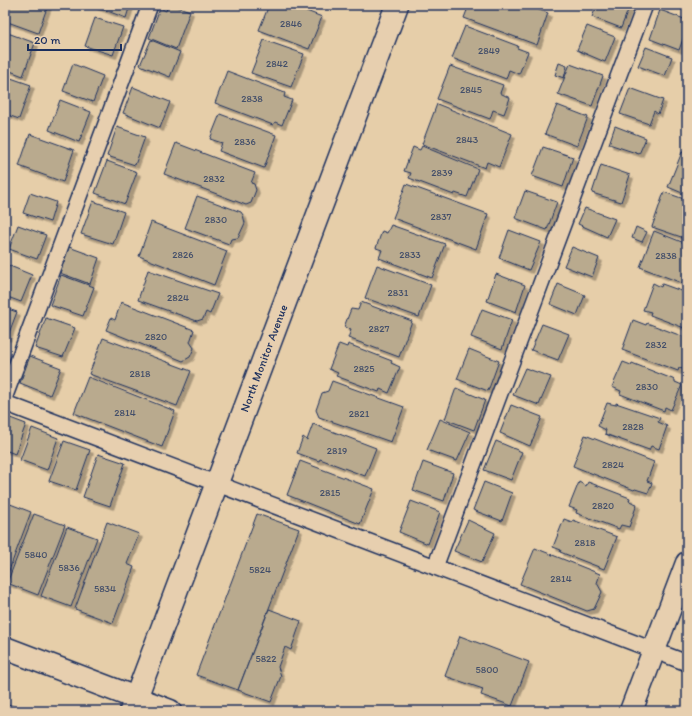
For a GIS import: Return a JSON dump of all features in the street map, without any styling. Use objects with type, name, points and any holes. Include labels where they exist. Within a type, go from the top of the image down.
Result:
[{"type":"street","name":"North Monitor Avenue","points":[[134,704],[397,5]]},
{"type":"street","points":[[632,711],[687,563]]},
{"type":"street","points":[[5,648],[134,704],[170,711]]},
{"type":"lane","points":[[5,396],[150,5]]},
{"type":"lane","points":[[435,567],[645,5]]},
{"type":"lane","points":[[5,403],[687,663]]},
{"type":"building","points":[[5,5],[48,5],[38,33],[5,21]]},
{"type":"building","points":[[130,5],[126,18],[94,6]]},
{"type":"building","points":[[168,5],[173,5],[190,11],[176,49],[149,38],[160,8],[166,11]]},
{"type":"building","points":[[269,5],[291,5],[322,17],[309,49],[259,30]]},
{"type":"building","points":[[469,5],[525,5],[548,13],[537,45],[464,18]]},
{"type":"building","points":[[597,5],[630,5],[621,28],[592,17]]},
{"type":"building","points":[[660,10],[687,20],[687,28],[679,50],[650,39]]},
{"type":"building","points":[[95,18],[123,27],[113,55],[85,46]]},
{"type":"building","points":[[465,26],[518,46],[517,48],[528,52],[519,74],[509,70],[506,79],[452,58]]},
{"type":"building","points":[[587,26],[615,37],[605,62],[577,50]]},
{"type":"building","points":[[5,32],[35,43],[23,76],[5,69]]},
{"type":"building","points":[[151,40],[180,52],[170,77],[140,65]]},
{"type":"building","points":[[264,40],[304,54],[291,87],[251,73]]},
{"type":"building","points":[[646,47],[672,57],[665,76],[638,66]]},
{"type":"building","points":[[559,63],[567,66],[564,78],[555,75]]},
{"type":"building","points":[[73,64],[103,76],[93,102],[63,91]]},
{"type":"building","points":[[570,64],[603,76],[592,106],[558,94]]},
{"type":"building","points":[[450,66],[503,85],[500,93],[510,98],[504,114],[493,110],[490,119],[437,99]]},
{"type":"building","points":[[227,71],[285,93],[284,97],[292,100],[282,125],[275,122],[273,125],[215,103]]},
{"type":"building","points":[[5,76],[31,85],[19,119],[5,114]]},
{"type":"building","points":[[133,87],[170,102],[160,128],[123,113]]},
{"type":"building","points":[[630,88],[663,100],[658,114],[654,111],[649,124],[620,114]]},
{"type":"building","points":[[60,100],[91,112],[79,142],[49,130]]},
{"type":"building","points":[[437,104],[512,134],[499,167],[487,162],[485,168],[422,144]]},
{"type":"building","points":[[557,105],[588,117],[577,146],[545,134]]},
{"type":"building","points":[[220,114],[276,135],[264,168],[219,151],[222,143],[210,139]]},
{"type":"building","points":[[615,126],[646,138],[639,154],[609,144]]},
{"type":"building","points":[[117,127],[145,137],[135,165],[107,156]]},
{"type":"building","points":[[30,134],[74,150],[63,182],[19,166]]},
{"type":"building","points":[[176,143],[255,173],[251,183],[254,184],[256,190],[251,203],[246,205],[164,174]]},
{"type":"building","points":[[422,146],[478,169],[467,197],[455,193],[454,195],[409,178],[411,173],[404,171],[413,147],[420,150]]},
{"type":"building","points":[[543,147],[573,157],[563,187],[532,176]]},
{"type":"building","points":[[682,152],[687,153],[687,195],[668,187]]},
{"type":"building","points":[[107,161],[137,172],[125,204],[95,193]]},
{"type":"building","points":[[601,165],[630,175],[621,202],[592,193]]},
{"type":"building","points":[[406,184],[488,214],[476,249],[393,218]]},
{"type":"building","points":[[525,191],[557,202],[547,230],[515,218]]},
{"type":"building","points":[[664,192],[687,200],[687,239],[652,227]]},
{"type":"building","points":[[30,193],[56,202],[50,222],[23,213]]},
{"type":"building","points":[[197,196],[241,212],[245,223],[238,238],[231,239],[229,244],[185,228]]},
{"type":"building","points":[[93,201],[124,212],[113,244],[81,234]]},
{"type":"building","points":[[585,208],[615,219],[607,237],[578,224]]},
{"type":"building","points":[[151,222],[227,251],[214,285],[139,256]]},
{"type":"building","points":[[18,225],[46,235],[37,259],[9,249]]},
{"type":"building","points":[[391,225],[445,244],[432,278],[379,258],[382,250],[376,248],[382,231],[387,233]]},
{"type":"building","points":[[636,227],[647,232],[642,242],[632,238]]},
{"type":"building","points":[[509,230],[541,242],[529,270],[499,258]]},
{"type":"building","points":[[654,231],[687,244],[687,285],[640,267]]},
{"type":"building","points":[[69,247],[99,258],[90,284],[60,273]]},
{"type":"building","points":[[572,247],[599,258],[592,277],[564,266]]},
{"type":"building","points":[[5,264],[32,275],[21,302],[5,296]]},
{"type":"building","points":[[377,265],[431,285],[419,317],[365,298]]},
{"type":"building","points":[[148,270],[218,294],[210,314],[206,312],[203,319],[197,321],[138,300]]},
{"type":"building","points":[[496,274],[525,285],[516,312],[487,301]]},
{"type":"building","points":[[61,275],[94,287],[83,316],[50,305]]},
{"type":"building","points":[[653,283],[661,287],[662,284],[687,293],[687,329],[650,315],[651,312],[643,310]]},
{"type":"building","points":[[558,284],[585,295],[577,315],[550,304]]},
{"type":"building","points":[[121,302],[194,330],[190,342],[194,348],[190,357],[183,361],[106,330],[111,318],[115,320]]},
{"type":"building","points":[[361,302],[412,321],[399,357],[348,338],[351,330],[344,327],[351,309],[358,310]]},
{"type":"building","points":[[5,308],[17,312],[7,338],[5,337]]},
{"type":"building","points":[[482,309],[512,320],[502,349],[471,337]]},
{"type":"building","points":[[46,318],[75,328],[63,357],[35,348]]},
{"type":"building","points":[[633,320],[646,325],[647,323],[687,338],[687,370],[679,368],[678,371],[622,350]]},
{"type":"building","points":[[542,324],[569,334],[558,360],[531,350]]},
{"type":"building","points":[[103,338],[191,371],[177,406],[89,374]]},
{"type":"building","points":[[339,344],[347,347],[348,344],[392,361],[391,363],[400,367],[389,393],[380,389],[379,392],[336,376],[338,373],[329,369]]},
{"type":"building","points":[[469,349],[499,361],[488,391],[457,379]]},
{"type":"building","points":[[30,356],[61,368],[50,395],[20,383]]},
{"type":"building","points":[[623,362],[631,365],[632,363],[675,380],[675,382],[682,385],[671,410],[665,407],[664,411],[620,394],[621,391],[612,387]]},
{"type":"building","points":[[525,368],[551,377],[539,405],[513,395]]},
{"type":"building","points":[[88,377],[175,411],[162,447],[74,413]]},
{"type":"building","points":[[332,381],[404,407],[391,442],[319,417],[316,410],[322,393],[328,391]]},
{"type":"building","points":[[456,388],[485,400],[474,430],[445,419]]},
{"type":"building","points":[[607,403],[616,405],[616,403],[660,418],[658,422],[667,426],[659,449],[651,446],[649,450],[605,434],[606,430],[598,426]]},
{"type":"building","points":[[511,405],[542,417],[530,446],[500,433]]},
{"type":"building","points":[[5,416],[26,424],[15,454],[5,450]]},
{"type":"building","points":[[440,419],[470,432],[457,461],[427,450]]},
{"type":"building","points":[[313,424],[376,448],[365,476],[320,459],[319,461],[297,453],[303,437],[307,440]]},
{"type":"building","points":[[32,428],[58,438],[47,470],[20,460]]},
{"type":"building","points":[[585,435],[654,462],[647,481],[652,483],[648,493],[634,490],[573,466]]},
{"type":"building","points":[[64,441],[90,450],[76,490],[49,481]]},
{"type":"building","points":[[496,441],[522,452],[511,480],[484,470]]},
{"type":"building","points":[[98,454],[125,463],[110,506],[83,497]]},
{"type":"building","points":[[300,461],[374,489],[360,524],[287,495]]},
{"type":"building","points":[[423,462],[453,473],[444,501],[413,490]]},
{"type":"building","points":[[484,482],[512,493],[502,521],[473,510]]},
{"type":"building","points":[[579,482],[586,486],[588,482],[630,498],[629,501],[637,504],[629,527],[621,525],[619,529],[576,513],[577,510],[569,507]]},
{"type":"building","points":[[411,501],[440,512],[428,544],[399,532]]},
{"type":"building","points":[[5,502],[31,512],[5,581]]},
{"type":"building","points":[[34,514],[65,525],[38,595],[7,583]]},
{"type":"building","points":[[257,514],[299,529],[238,690],[196,675]]},
{"type":"building","points":[[564,519],[572,522],[573,520],[617,537],[604,569],[560,552],[561,550],[553,547]]},
{"type":"building","points":[[468,520],[495,533],[482,562],[454,551]]},
{"type":"building","points":[[107,522],[139,534],[127,564],[134,567],[113,623],[75,609]]},
{"type":"building","points":[[67,527],[97,538],[71,607],[41,596]]},
{"type":"building","points":[[535,548],[600,574],[597,583],[602,592],[594,609],[587,611],[520,584]]},
{"type":"building","points":[[269,609],[301,621],[291,650],[285,647],[278,667],[281,676],[271,702],[238,690]]},
{"type":"building","points":[[460,636],[529,662],[512,706],[481,695],[483,689],[445,676]]},
{"type":"building","points":[[5,703],[24,710],[26,711],[5,711]]}]
